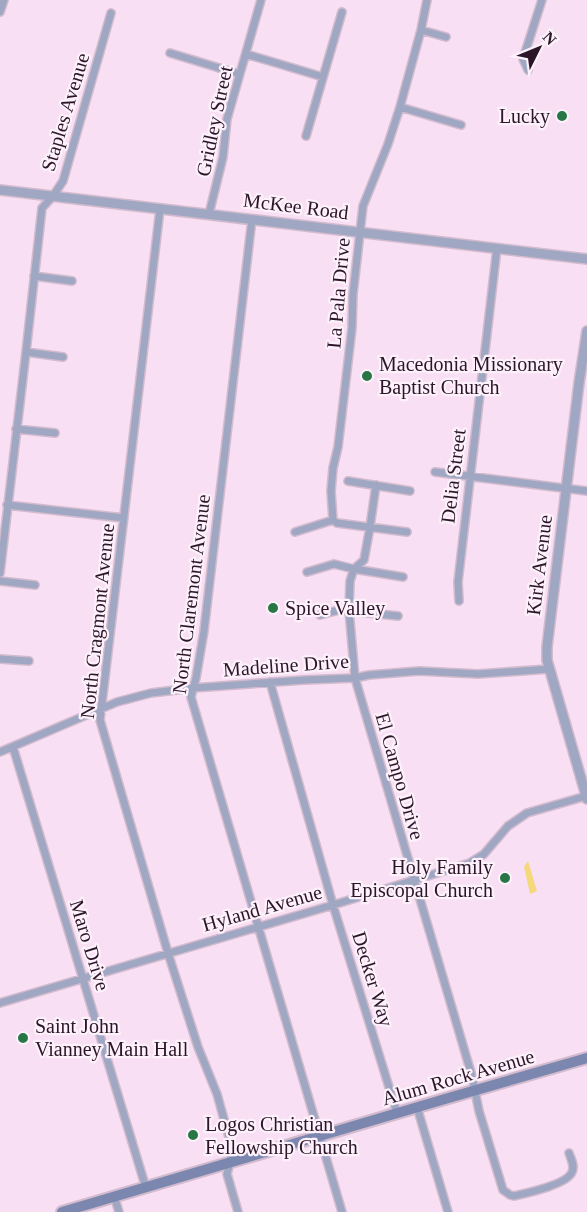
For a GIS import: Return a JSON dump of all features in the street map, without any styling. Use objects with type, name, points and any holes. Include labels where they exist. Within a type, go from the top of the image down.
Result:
[{"type":"main road","name":"Alum Rock Avenue","points":[[62,1212],[587,1058]]},
{"type":"street","points":[[0,12],[3,0]]},
{"type":"street","name":"Gridley Street","points":[[209,214],[223,157],[227,119],[261,0]]},
{"type":"street","name":"La Pala Drive","points":[[333,520],[331,491],[333,468],[338,447],[352,328],[352,294],[363,206],[400,107],[427,0]]},
{"type":"street","points":[[528,70],[523,59],[542,0]]},
{"type":"street","points":[[306,136],[342,12]]},
{"type":"street","name":"Staples Avenue","points":[[0,573],[42,208],[63,182],[111,13]]},
{"type":"street","points":[[421,30],[446,37]]},
{"type":"street","points":[[170,53],[239,74]]},
{"type":"street","points":[[246,54],[323,77]]},
{"type":"street","points":[[400,107],[461,125]]},
{"type":"street","name":"McKee Road","points":[[0,189],[587,259]]},
{"type":"street","name":"North Cragmont Avenue","points":[[160,208],[100,720],[168,953],[198,1047],[217,1094],[232,1148],[226,1174],[238,1212]]},
{"type":"street","name":"North Claremont Avenue","points":[[252,219],[204,632],[191,697],[342,1212]]},
{"type":"street","name":"Delia Street","points":[[459,601],[458,582],[497,248]]},
{"type":"street","points":[[34,276],[72,281]]},
{"type":"street","name":"Kirk Avenue","points":[[586,798],[549,669],[547,647],[587,331]]},
{"type":"street","points":[[26,352],[63,357]]},
{"type":"street","points":[[16,429],[55,433]]},
{"type":"street","points":[[435,472],[587,490]]},
{"type":"street","points":[[348,481],[410,491]]},
{"type":"street","name":"El Campo Drive","points":[[375,485],[364,560],[354,569],[350,581],[349,610],[355,678],[472,1076],[479,1111],[503,1190],[514,1196],[568,1179],[573,1170],[569,1153]]},
{"type":"street","points":[[7,505],[124,518]]},
{"type":"street","points":[[296,532],[333,520],[337,523],[407,532]]},
{"type":"street","points":[[307,573],[334,564],[404,577]]},
{"type":"street","points":[[0,581],[35,585]]},
{"type":"street","points":[[320,615],[349,610],[398,616]]},
{"type":"street","points":[[0,658],[28,661]]},
{"type":"street","name":"Madeline Drive","points":[[0,752],[117,702],[151,693],[419,671],[478,674],[549,669]]},
{"type":"street","name":"Decker Way","points":[[270,682],[333,905],[397,1113]]},
{"type":"street","name":"Maro Drive","points":[[14,747],[146,1188]]},
{"type":"street","name":"Hyland Avenue","points":[[0,1003],[470,863],[484,854],[508,826],[527,813],[586,798]]},
{"type":"street","points":[[417,1107],[448,1212]]},
{"type":"street","points":[[114,1196],[119,1212]]},
{"type":"shaded area","points":[[528,861],[537,891],[530,894],[524,867]]},
{"type":"place","name":"Lucky","points":[[562,116]]},
{"type":"place","name":"Macedonia Missionary Baptist Church","points":[[367,376]]},
{"type":"place","name":"Spice Valley","points":[[273,608]]},
{"type":"place","name":"Holy Family Episcopal Church","points":[[505,878]]},
{"type":"place","name":"Saint John Vianney Main Hall","points":[[23,1038]]},
{"type":"place","name":"Logos Christian Fellowship Church","points":[[193,1135]]}]
